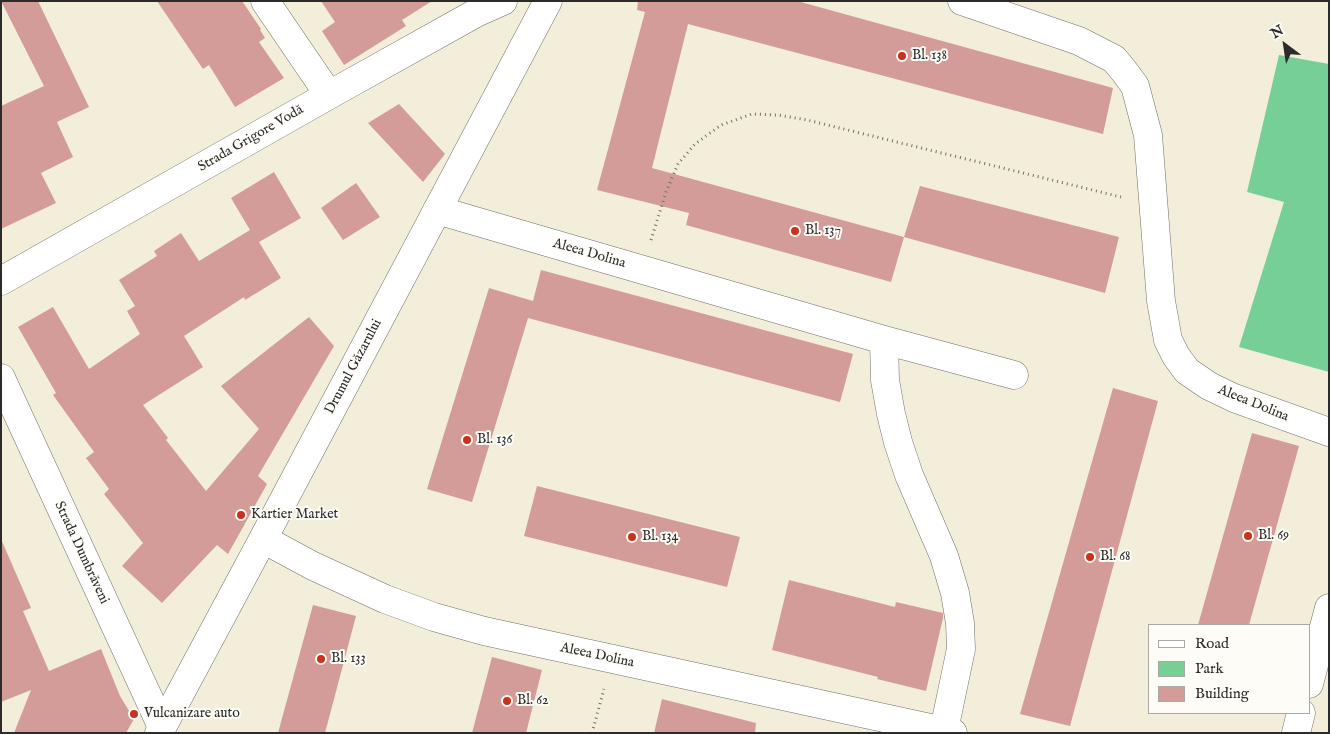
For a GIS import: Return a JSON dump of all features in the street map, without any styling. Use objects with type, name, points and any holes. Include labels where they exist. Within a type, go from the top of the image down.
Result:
[{"type":"street","points":[[265,1],[329,95]]},
{"type":"street","name":"Strada Grigore Vodă","points":[[1,281],[476,13],[503,1]]},
{"type":"street","name":"Drumul Găzarului","points":[[160,730],[548,1]]},
{"type":"street","name":"Aleea Dolina","points":[[968,2],[1079,41],[1114,59],[1124,70],[1135,86],[1148,135],[1161,301],[1168,340],[1176,356],[1187,371],[1209,386],[1234,398],[1329,432]]},
{"type":"street","name":"Aleea Dolina","points":[[437,210],[884,340],[1014,375]]},
{"type":"street","name":"Aleea Dolina","points":[[263,539],[353,585],[434,617],[518,639],[948,732],[960,649],[960,623],[955,593],[944,556],[909,475],[898,442],[891,414],[886,380],[884,340]]},
{"type":"street","name":"Strada Dumbrăveni","points":[[1,378],[160,730]]},
{"type":"street","points":[[1310,680],[1329,608]]},
{"type":"street","points":[[1296,733],[1301,714]]},
{"type":"path","points":[[642,270],[666,192],[678,164],[694,144],[721,125],[752,114],[778,115],[807,120],[1070,185],[1154,217]]},
{"type":"path","points":[[592,733],[612,660]]},
{"type":"green space","points":[[1279,55],[1329,64],[1329,372],[1239,347],[1284,202],[1247,192]]},
{"type":"building","points":[[1,1],[38,1],[89,107],[57,122],[73,157],[41,173],[56,203],[1,229],[1,106],[44,86]]},
{"type":"building","points":[[157,1],[242,1],[265,38],[259,42],[284,78],[235,107],[209,65],[203,69]]},
{"type":"building","points":[[321,1],[432,1],[402,20],[406,26],[344,65],[322,31],[335,22]]},
{"type":"building","points":[[638,1],[797,1],[1113,88],[1103,134],[688,24],[652,168],[904,237],[891,282],[686,225],[689,213],[597,190],[645,12],[637,10]]},
{"type":"building","points":[[399,104],[445,154],[423,182],[368,123]]},
{"type":"building","points":[[274,172],[301,218],[259,242],[281,278],[245,300],[244,297],[184,336],[203,367],[143,405],[168,438],[166,440],[206,491],[259,429],[221,386],[309,317],[334,346],[258,476],[267,484],[228,554],[217,545],[162,603],[122,566],[143,543],[104,494],[109,489],[86,458],[94,452],[53,395],[56,393],[18,327],[53,307],[89,369],[140,334],[127,311],[135,306],[119,280],[157,256],[154,251],[181,233],[199,261],[250,230],[231,198]]},
{"type":"building","points":[[356,183],[380,217],[343,240],[321,208]]},
{"type":"building","points":[[920,186],[1119,237],[1105,293],[904,237]]},
{"type":"building","points":[[541,270],[853,354],[840,402],[528,318],[472,502],[427,489],[489,288],[533,301]]},
{"type":"building","name":"Bl. 68","points":[[1113,388],[1158,401],[1070,726],[1020,714]]},
{"type":"building","name":"Bl. 69","points":[[1252,433],[1299,446],[1249,624],[1198,624]]},
{"type":"building","name":"Bl. 134","points":[[537,486],[740,537],[727,587],[524,536]]},
{"type":"building","points":[[1,539],[31,608],[23,611],[49,671],[101,649],[120,696],[134,719],[126,733],[14,733],[31,690],[1,702]]},
{"type":"building","points":[[789,580],[895,607],[896,602],[943,613],[926,691],[772,650]]},
{"type":"building","name":"Bl. 133","points":[[313,605],[356,616],[325,733],[278,733]]},
{"type":"building","name":"Bl. 62","points":[[492,657],[542,670],[526,733],[472,733]]},
{"type":"building","points":[[662,699],[756,723],[755,733],[654,733]]},
{"type":"place","name":"Bl. 138","points":[[902,56]]},
{"type":"place","name":"Bl. 137","points":[[795,231]]},
{"type":"place","name":"Bl. 136","points":[[467,440]]},
{"type":"place","name":"Kartier Market","points":[[241,515]]},
{"type":"place","name":"Bl. 69","points":[[1248,536]]},
{"type":"place","name":"Bl. 134","points":[[632,537]]},
{"type":"place","name":"Bl. 68","points":[[1090,557]]},
{"type":"place","name":"Bl. 133","points":[[321,659]]},
{"type":"place","name":"Bl. 62","points":[[507,701]]},
{"type":"place","name":"Vulcanizare auto","points":[[134,714]]}]
